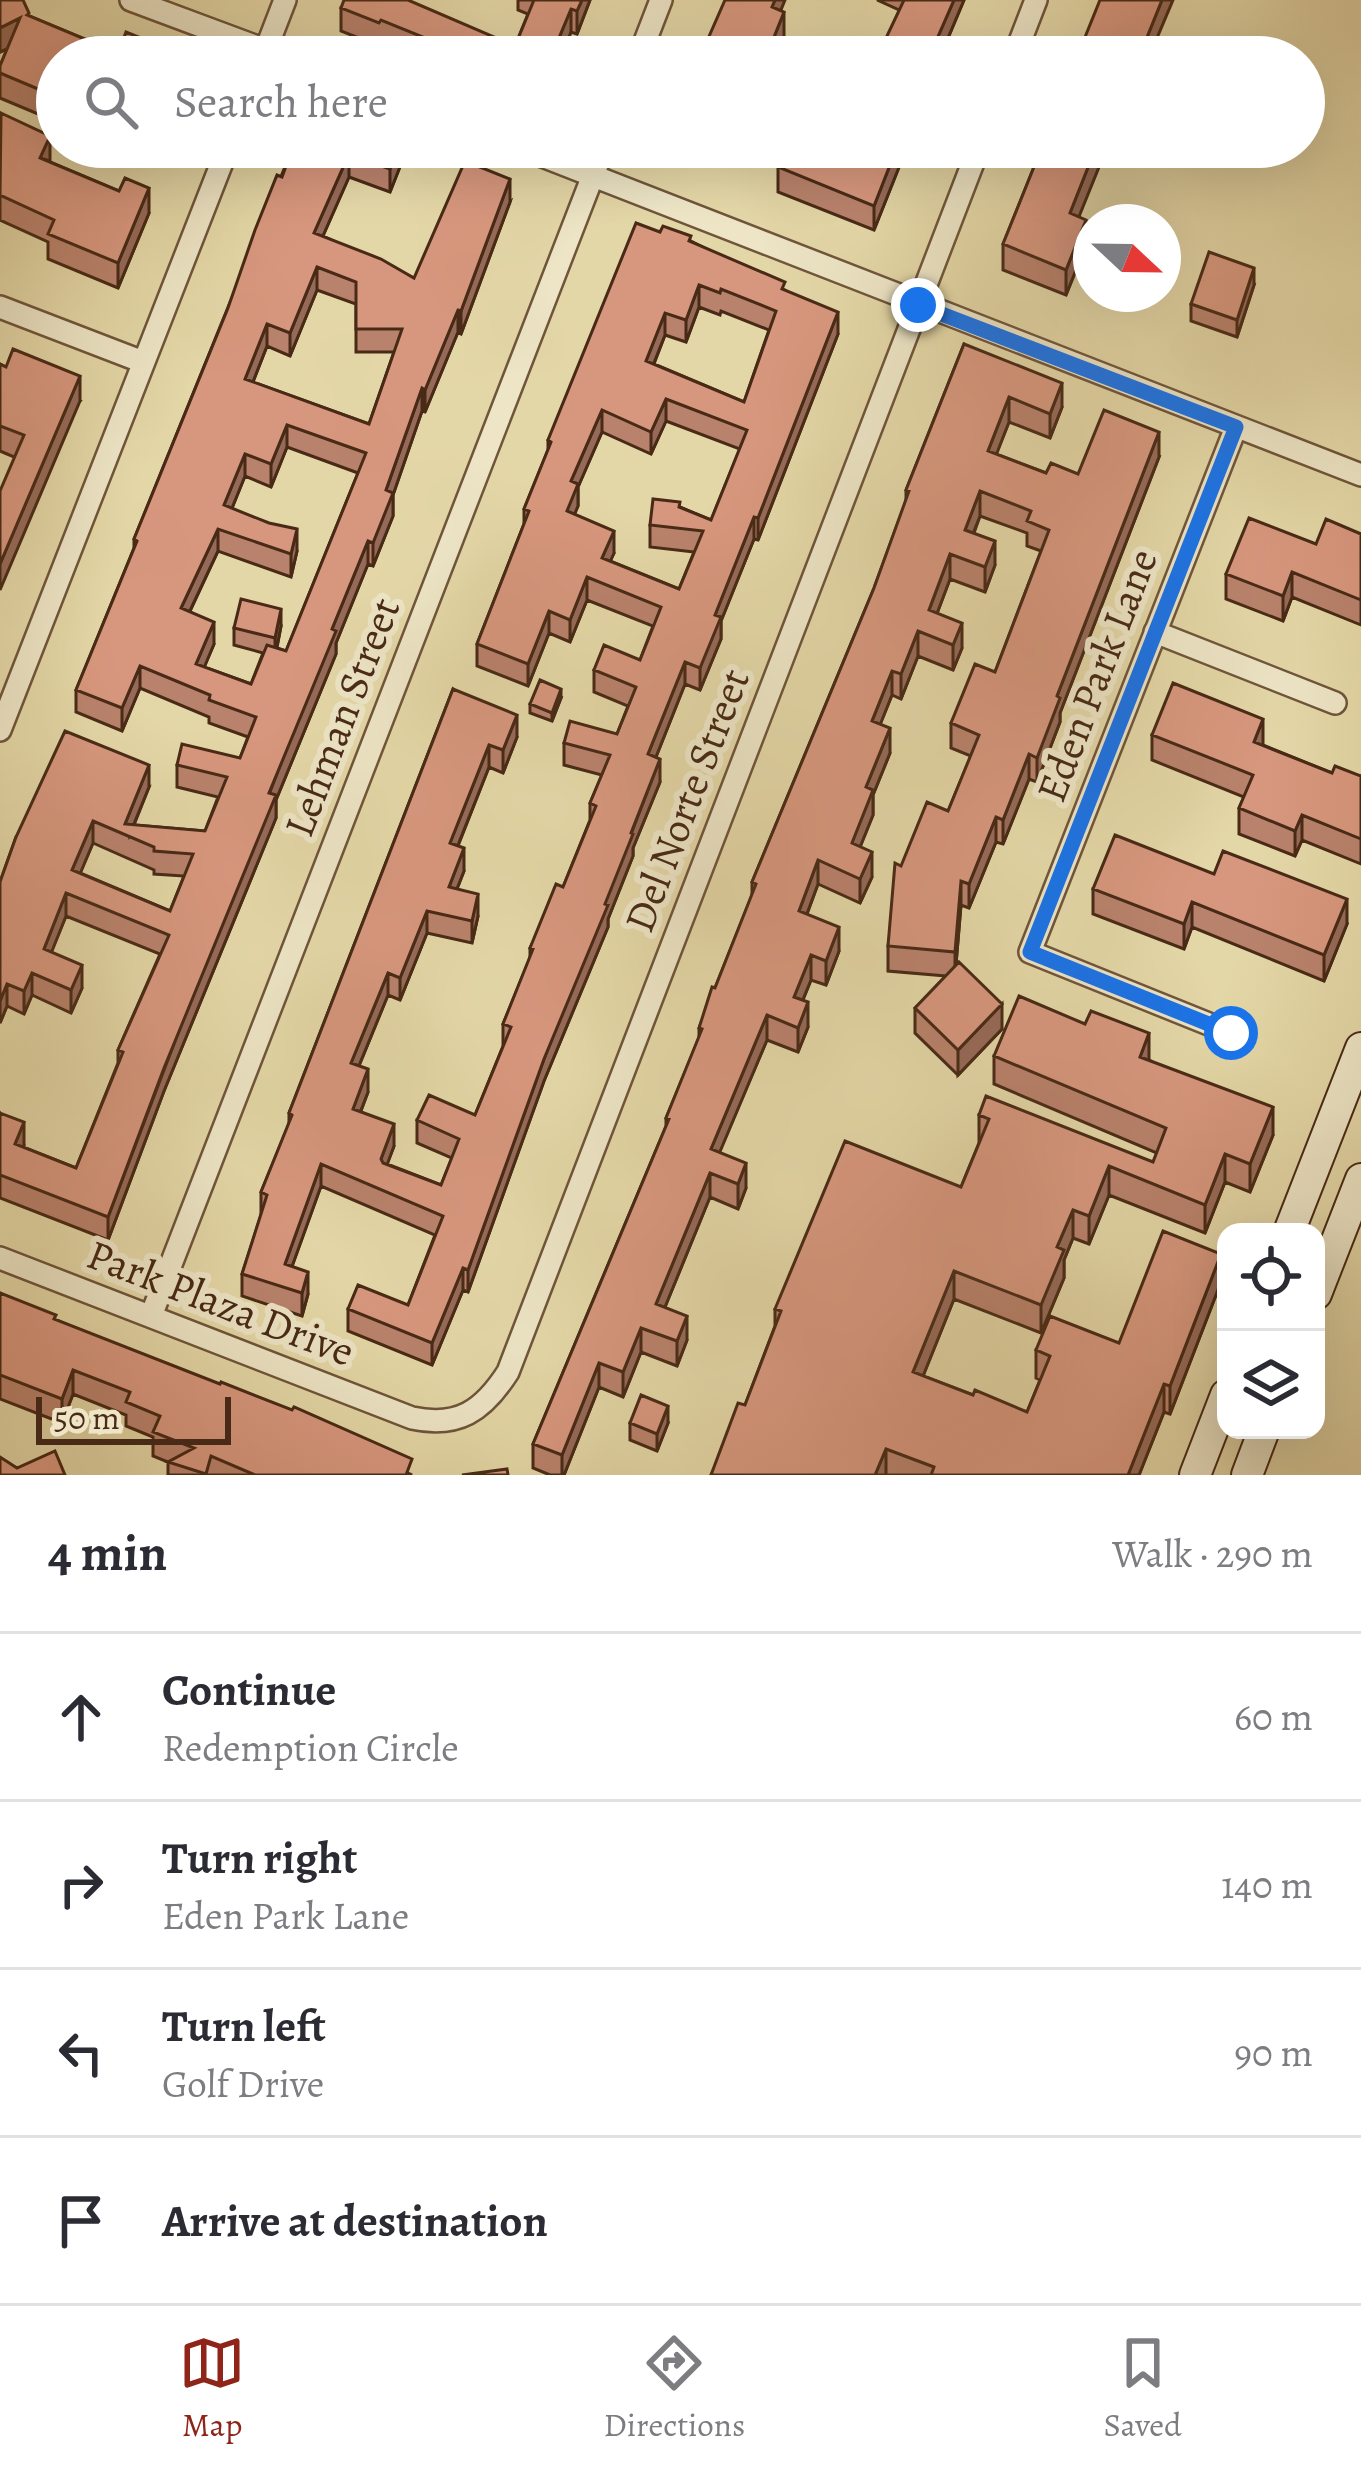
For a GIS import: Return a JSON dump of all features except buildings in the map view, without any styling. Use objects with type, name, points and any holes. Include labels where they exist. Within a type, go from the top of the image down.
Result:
[{"type":"main road","points":[[1293,1223],[1361,1048]]},
{"type":"main road","points":[[1325,1271],[1361,1179]]},
{"type":"main road","points":[[1195,1475],[1217,1418]]},
{"type":"main road","points":[[1247,1475],[1261,1439]]},
{"type":"street","points":[[131,0],[223,36]]},
{"type":"street","points":[[276,36],[285,0]]},
{"type":"street","points":[[647,36],[662,0]]},
{"type":"street","points":[[1022,36],[1036,0]]},
{"type":"street","points":[[0,730],[10,671],[143,362],[220,168]]},
{"type":"street","points":[[574,168],[1361,475]]},
{"type":"street","name":"Lehman Street","points":[[151,1316],[596,168]]},
{"type":"street","name":"Del Norte Street","points":[[414,1419],[463,1420],[490,1400],[508,1372],[971,168]]},
{"type":"street","points":[[0,307],[143,362]]},
{"type":"street","name":"Eden Park Lane","points":[[1231,1033],[1030,952],[1236,427]]},
{"type":"street","points":[[1155,632],[1335,703]]},
{"type":"street","name":"Park Plaza Drive","points":[[0,1258],[414,1419]]},
{"type":"route","points":[[918,305],[1236,427],[1030,952],[1231,1033]]}]
